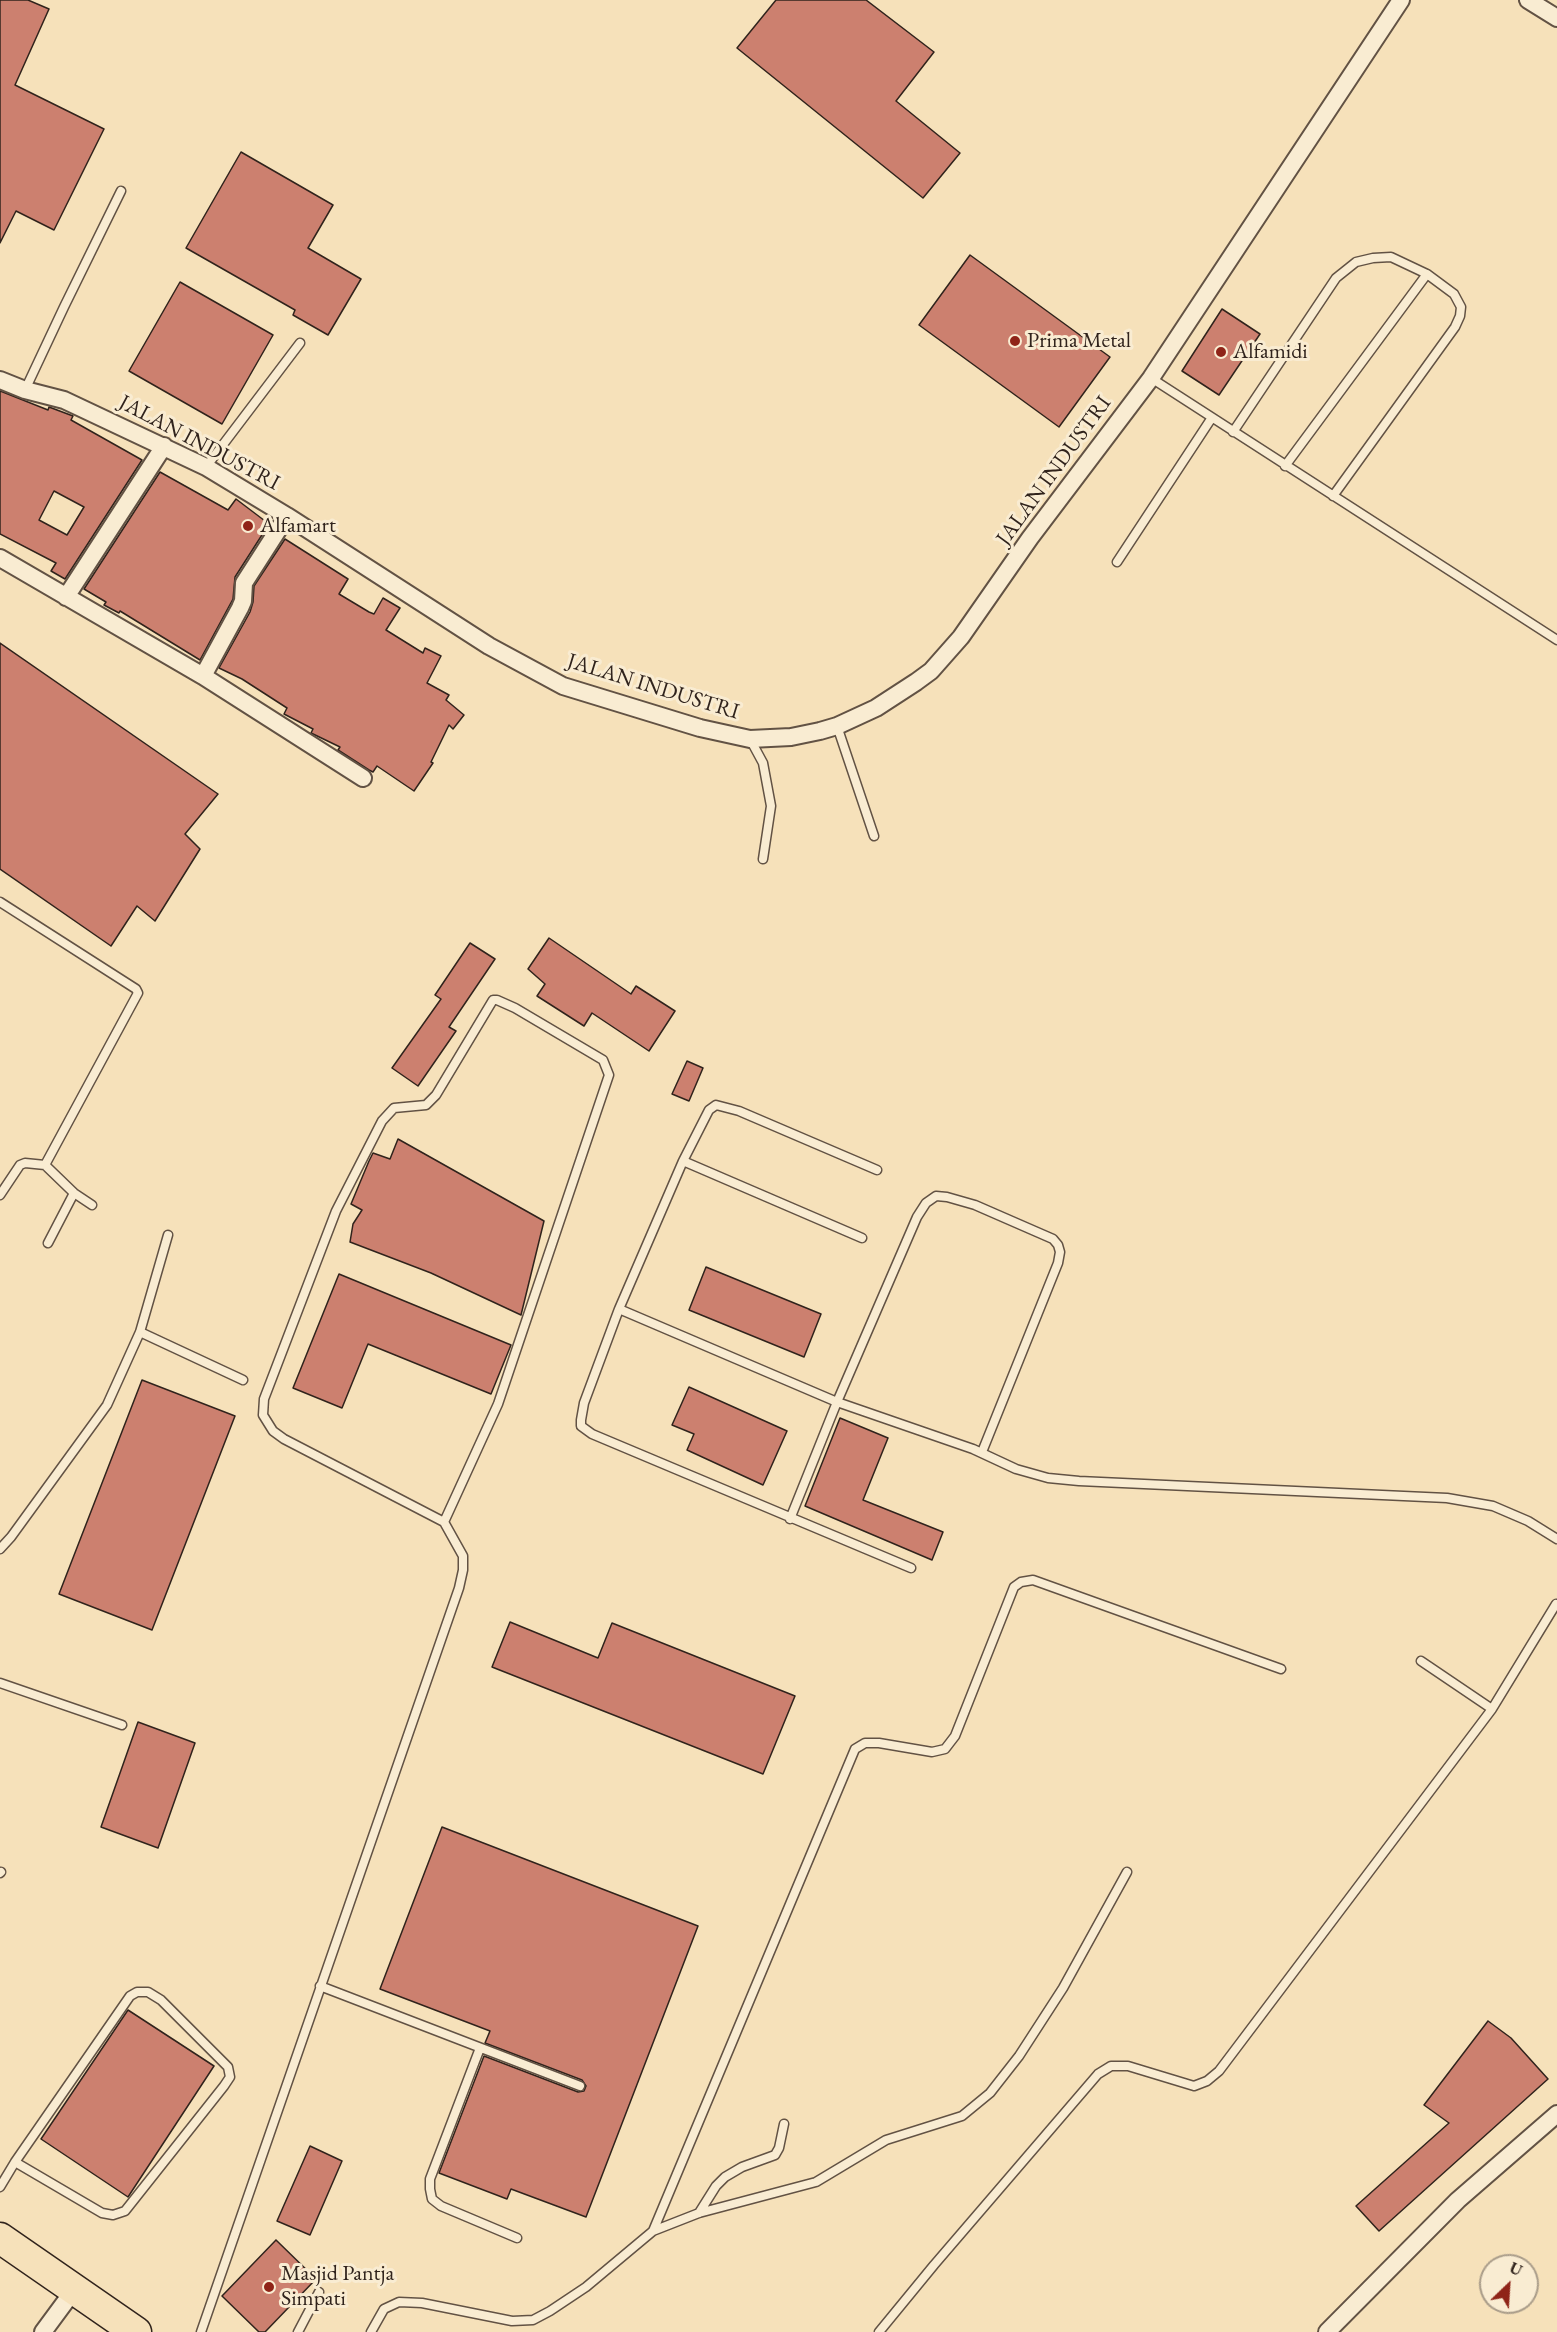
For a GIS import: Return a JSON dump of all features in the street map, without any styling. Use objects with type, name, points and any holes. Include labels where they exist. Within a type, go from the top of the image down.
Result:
[{"type":"highway","points":[[0,2238],[136,2332]]},
{"type":"street","name":"JALAN INDUSTRI","points":[[0,380],[25,390],[64,400],[206,466],[489,646],[563,686],[700,728],[750,739],[792,737],[837,726],[876,708],[931,671],[984,607],[1030,538],[1151,378],[1401,0]]},
{"type":"street","points":[[1528,0],[1557,18]]},
{"type":"street","points":[[66,597],[164,446]]},
{"type":"street","points":[[203,676],[240,608],[243,601],[244,583],[287,516]]},
{"type":"street","points":[[0,558],[203,676],[363,778]]},
{"type":"street","points":[[1327,2332],[1458,2200],[1557,2114]]},
{"type":"street","points":[[43,2332],[74,2290]]},
{"type":"lane","points":[[25,390],[121,191]]},
{"type":"lane","points":[[1233,432],[1336,278],[1356,262],[1390,257],[1427,274],[1454,294],[1461,308],[1460,316],[1455,327],[1333,496]]},
{"type":"lane","points":[[1285,466],[1427,274]]},
{"type":"lane","points":[[206,466],[300,343]]},
{"type":"lane","points":[[1151,378],[1211,419],[1557,640]]},
{"type":"lane","points":[[1117,562],[1211,419]]},
{"type":"lane","points":[[837,726],[874,836]]},
{"type":"lane","points":[[750,739],[763,763],[771,806],[763,859]]},
{"type":"lane","points":[[0,902],[136,989],[138,993],[45,1165]]},
{"type":"lane","points":[[201,2332],[459,1588],[463,1570],[463,1556],[444,1522],[284,1439],[273,1431],[263,1415],[264,1399],[336,1211],[382,1121],[394,1108],[426,1105],[436,1095],[493,1000],[497,1000],[515,1008],[603,1060],[609,1075],[498,1404],[444,1522]]},
{"type":"lane","points":[[877,1170],[739,1111],[716,1106],[709,1110],[683,1161],[619,1309],[584,1403],[581,1426],[592,1434],[911,1568]]},
{"type":"lane","points":[[683,1161],[862,1238]]},
{"type":"lane","points":[[0,1195],[20,1165],[25,1163],[45,1165],[74,1193],[92,1205]]},
{"type":"lane","points":[[48,1243],[74,1193]]},
{"type":"lane","points":[[790,1519],[837,1402],[917,1217],[926,1203],[936,1196],[975,1205],[1053,1239],[1060,1252],[1058,1263],[982,1452]]},
{"type":"lane","points":[[0,1549],[107,1405],[140,1332],[168,1235]]},
{"type":"lane","points":[[619,1309],[837,1402],[982,1452],[1016,1469],[1048,1478],[1447,1498],[1494,1506],[1528,1521],[1557,1539]]},
{"type":"lane","points":[[140,1332],[243,1380]]},
{"type":"lane","points":[[653,2231],[855,1749],[865,1743],[932,1752],[945,1749],[955,1736],[1014,1587],[1021,1582],[1033,1580],[1281,1669]]},
{"type":"lane","points":[[879,2332],[1098,2074],[1111,2066],[1128,2066],[1194,2086],[1207,2081],[1219,2071],[1492,1708],[1556,1604]]},
{"type":"lane","points":[[1421,1661],[1492,1708]]},
{"type":"lane","points":[[0,1683],[122,1725]]},
{"type":"lane","points":[[371,2332],[384,2309],[399,2302],[422,2303],[512,2321],[533,2320],[586,2287],[653,2231],[699,2213],[816,2182],[886,2140],[962,2116],[990,2093],[1019,2056],[1063,1988],[1127,1872]]},
{"type":"lane","points":[[320,1986],[580,2086]]},
{"type":"lane","points":[[0,2187],[15,2162],[130,1996],[137,1992],[148,1992],[161,2000],[228,2067],[230,2077],[224,2086],[125,2211],[113,2215],[102,2213],[15,2162]]},
{"type":"lane","points":[[480,2048],[430,2179],[430,2189],[432,2199],[441,2206],[517,2238]]},
{"type":"lane","points":[[699,2213],[716,2186],[725,2177],[742,2167],[775,2155],[779,2148],[784,2124]]},
{"type":"lane","points":[[298,2332],[319,2292]]},
{"type":"building","points":[[0,0],[28,0],[49,9],[15,85],[104,129],[54,230],[16,211],[0,243]]},
{"type":"building","points":[[776,0],[866,0],[934,52],[896,101],[960,153],[923,198],[737,48]]},
{"type":"building","points":[[241,152],[333,205],[308,248],[361,279],[328,335],[293,315],[295,310],[186,248]]},
{"type":"building","name":"Prima Metal","points":[[970,255],[1110,357],[1059,427],[919,325]]},
{"type":"building","points":[[180,282],[273,335],[222,424],[129,371]]},
{"type":"building","name":"Alfamidi","points":[[1222,309],[1260,334],[1219,395],[1182,371]]},
{"type":"building","points":[[0,391],[48,410],[49,407],[73,416],[71,420],[142,460],[65,579],[51,571],[56,563],[0,534]],"holes":[[[54,491],[84,507],[67,535],[39,520]]]},
{"type":"building","points":[[160,472],[228,510],[236,499],[269,524],[235,577],[233,599],[200,660],[120,611],[119,613],[104,605],[106,602],[84,589]]},
{"type":"building","points":[[285,539],[348,579],[339,594],[369,612],[374,614],[383,598],[400,608],[386,630],[423,653],[425,648],[441,656],[427,683],[449,695],[446,700],[464,715],[453,729],[449,725],[431,762],[433,763],[414,791],[377,766],[373,772],[369,770],[338,750],[340,747],[311,733],[313,729],[284,714],[287,708],[242,679],[219,668],[250,612],[254,586]]},
{"type":"building","points":[[0,643],[218,794],[185,834],[200,849],[155,921],[137,906],[111,946],[0,869]]},
{"type":"building","points":[[549,938],[631,994],[636,986],[675,1011],[649,1051],[592,1013],[584,1026],[537,996],[545,984],[528,969]]},
{"type":"building","points":[[470,943],[495,959],[449,1027],[456,1031],[418,1086],[392,1068],[441,999],[435,995]]},
{"type":"building","points":[[687,1061],[703,1068],[689,1101],[672,1094]]},
{"type":"building","points":[[398,1139],[544,1221],[521,1315],[431,1273],[350,1242],[353,1224],[362,1210],[351,1204],[369,1161],[373,1153],[390,1159]]},
{"type":"building","points":[[706,1267],[821,1314],[804,1357],[689,1310]]},
{"type":"building","points":[[339,1274],[511,1345],[491,1394],[368,1344],[342,1408],[293,1388]]},
{"type":"building","points":[[142,1380],[235,1416],[152,1630],[59,1594]]},
{"type":"building","points":[[689,1387],[787,1431],[763,1485],[687,1450],[694,1434],[672,1425]]},
{"type":"building","points":[[840,1418],[888,1438],[863,1500],[943,1532],[932,1560],[805,1506]]},
{"type":"building","points":[[510,1622],[598,1658],[612,1623],[795,1696],[763,1774],[492,1667]]},
{"type":"building","points":[[138,1722],[195,1743],[158,1848],[101,1827]]},
{"type":"building","points":[[442,1827],[698,1926],[586,2217],[511,2189],[507,2199],[439,2173],[484,2056],[578,2092],[584,2091],[586,2086],[582,2080],[485,2043],[490,2031],[380,1989]]},
{"type":"building","points":[[128,2010],[214,2066],[128,2197],[41,2139]]},
{"type":"building","points":[[1488,2021],[1511,2038],[1548,2079],[1379,2231],[1356,2206],[1449,2123],[1424,2105]]},
{"type":"building","points":[[310,2146],[342,2161],[310,2235],[277,2221]]},
{"type":"building","name":"Masjid Pantja Simpati","points":[[276,2240],[316,2279],[265,2332],[259,2332],[222,2296]]},
{"type":"place","name":"Prima Metal","points":[[1015,341]]},
{"type":"place","name":"Alfamidi","points":[[1221,352]]},
{"type":"place","name":"Alfamart","points":[[248,526]]},
{"type":"place","name":"Masjid Pantja Simpati","points":[[269,2287]]}]
